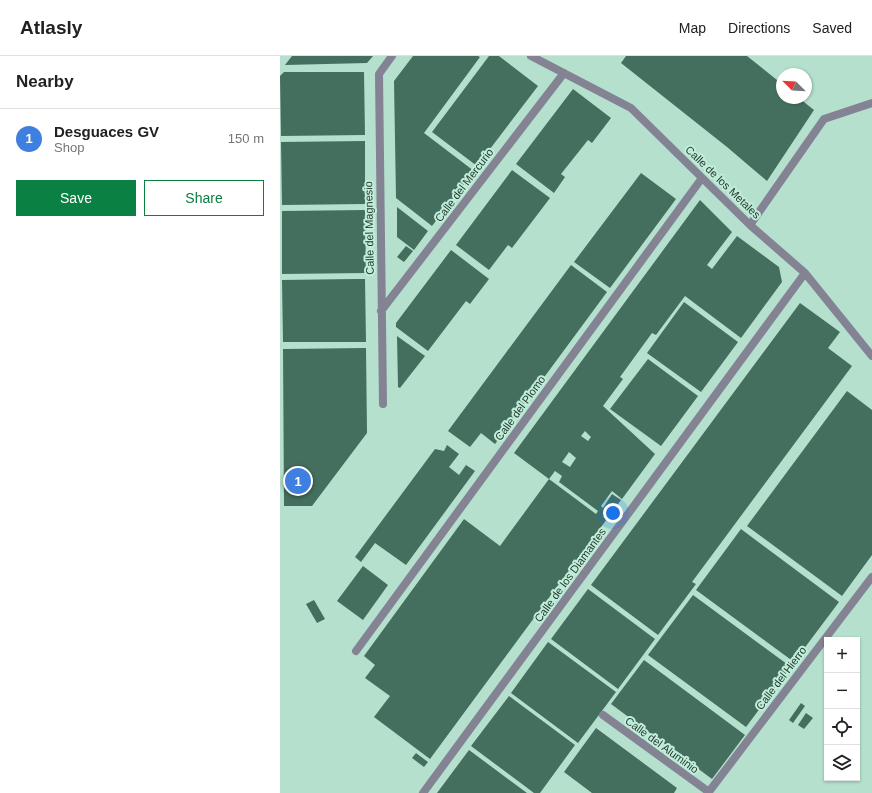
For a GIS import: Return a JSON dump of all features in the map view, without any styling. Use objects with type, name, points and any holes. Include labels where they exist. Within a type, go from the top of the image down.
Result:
[{"type":"street","name":"Calle del Magnesio","points":[[383,404],[379,74],[392,56]]},
{"type":"street","name":"Calle de los Metales","points":[[531,56],[631,108],[750,225],[805,273],[872,356]]},
{"type":"street","name":"Calle del Mercurio","points":[[382,311],[564,73]]},
{"type":"street","points":[[750,225],[824,119],[872,103]]},
{"type":"street","name":"Calle del Plomo","points":[[356,651],[702,178]]},
{"type":"street","name":"Calle de los Diamantes","points":[[423,793],[805,273]]},
{"type":"street","name":"Calle del Hierro","points":[[708,793],[872,577]]},
{"type":"street","name":"Calle del Aluminio","points":[[603,715],[708,793]]},
{"type":"building","points":[[292,56],[373,56],[367,63],[285,65]]},
{"type":"building","points":[[413,56],[480,57],[424,133],[474,171],[432,226],[396,198],[394,81]]},
{"type":"building","points":[[489,56],[499,56],[538,86],[477,166],[432,132]]},
{"type":"building","points":[[626,56],[747,56],[776,79],[776,104],[806,104],[814,110],[767,181],[727,147],[621,63]]},
{"type":"building","points":[[284,72],[364,72],[365,135],[281,136],[280,76]]},
{"type":"building","points":[[573,89],[611,118],[592,143],[588,140],[561,174],[565,177],[554,193],[516,164]]},
{"type":"building","points":[[365,141],[365,204],[282,205],[281,142]]},
{"type":"building","points":[[512,170],[550,198],[512,248],[508,245],[489,270],[456,245]]},
{"type":"building","points":[[641,173],[676,199],[610,288],[574,262]]},
{"type":"building","points":[[700,200],[732,232],[707,265],[712,269],[737,236],[779,267],[782,282],[741,338],[685,296],[656,335],[652,333],[620,377],[623,379],[603,406],[655,454],[622,499],[612,491],[601,506],[603,508],[612,494],[621,500],[430,759],[374,717],[390,696],[365,678],[375,665],[364,656],[464,519],[500,546],[549,479],[514,453]],"holes":[[[585,431],[591,437],[588,441],[581,436]],[[569,452],[576,458],[570,467],[562,462]],[[555,471],[562,476],[559,482],[598,511],[596,514],[549,479]]]},
{"type":"building","points":[[397,207],[428,231],[414,250],[397,237]]},
{"type":"building","points":[[365,210],[366,273],[282,274],[282,211]]},
{"type":"building","points":[[406,246],[413,251],[404,262],[397,257]]},
{"type":"building","points":[[451,250],[489,279],[470,304],[466,301],[428,351],[396,327],[396,323]]},
{"type":"building","points":[[571,265],[607,292],[495,444],[481,433],[470,447],[448,431]]},
{"type":"building","points":[[365,279],[366,342],[283,342],[282,280]]},
{"type":"building","points":[[684,302],[738,342],[701,392],[647,353]]},
{"type":"building","points":[[800,303],[840,332],[828,348],[852,366],[692,582],[696,584],[658,635],[591,585]]},
{"type":"building","points":[[397,336],[425,356],[400,388],[398,387]]},
{"type":"building","points":[[366,348],[367,433],[312,506],[284,506],[283,349]]},
{"type":"building","points":[[648,359],[698,396],[661,446],[610,409]]},
{"type":"building","points":[[847,391],[872,410],[872,555],[842,596],[747,526]]},
{"type":"building","points":[[447,445],[459,454],[449,467],[459,475],[466,465],[475,471],[406,565],[375,543],[361,562],[355,557],[435,449],[444,451]]},
{"type":"building","points":[[741,529],[839,602],[794,662],[696,590]]},
{"type":"building","points":[[363,566],[388,585],[363,620],[337,601]]},
{"type":"building","points":[[588,589],[655,639],[618,689],[551,639]]},
{"type":"building","points":[[693,595],[791,667],[746,727],[648,655]]},
{"type":"building","points":[[314,600],[325,619],[317,623],[306,604]]},
{"type":"building","points":[[548,642],[616,692],[578,743],[511,693]]},
{"type":"building","points":[[644,660],[745,735],[712,779],[611,704]]},
{"type":"building","points":[[509,696],[575,745],[540,793],[534,793],[471,746]]},
{"type":"building","points":[[801,703],[805,706],[793,723],[789,720]]},
{"type":"building","points":[[806,713],[813,718],[804,729],[798,725]]},
{"type":"building","points":[[596,728],[677,788],[674,793],[592,793],[564,772]]},
{"type":"building","points":[[469,750],[527,793],[437,793]]},
{"type":"building","points":[[416,753],[428,762],[424,767],[412,758]]},
{"type":"place","name":"Desguaces GV","points":[[298,481]]}]
